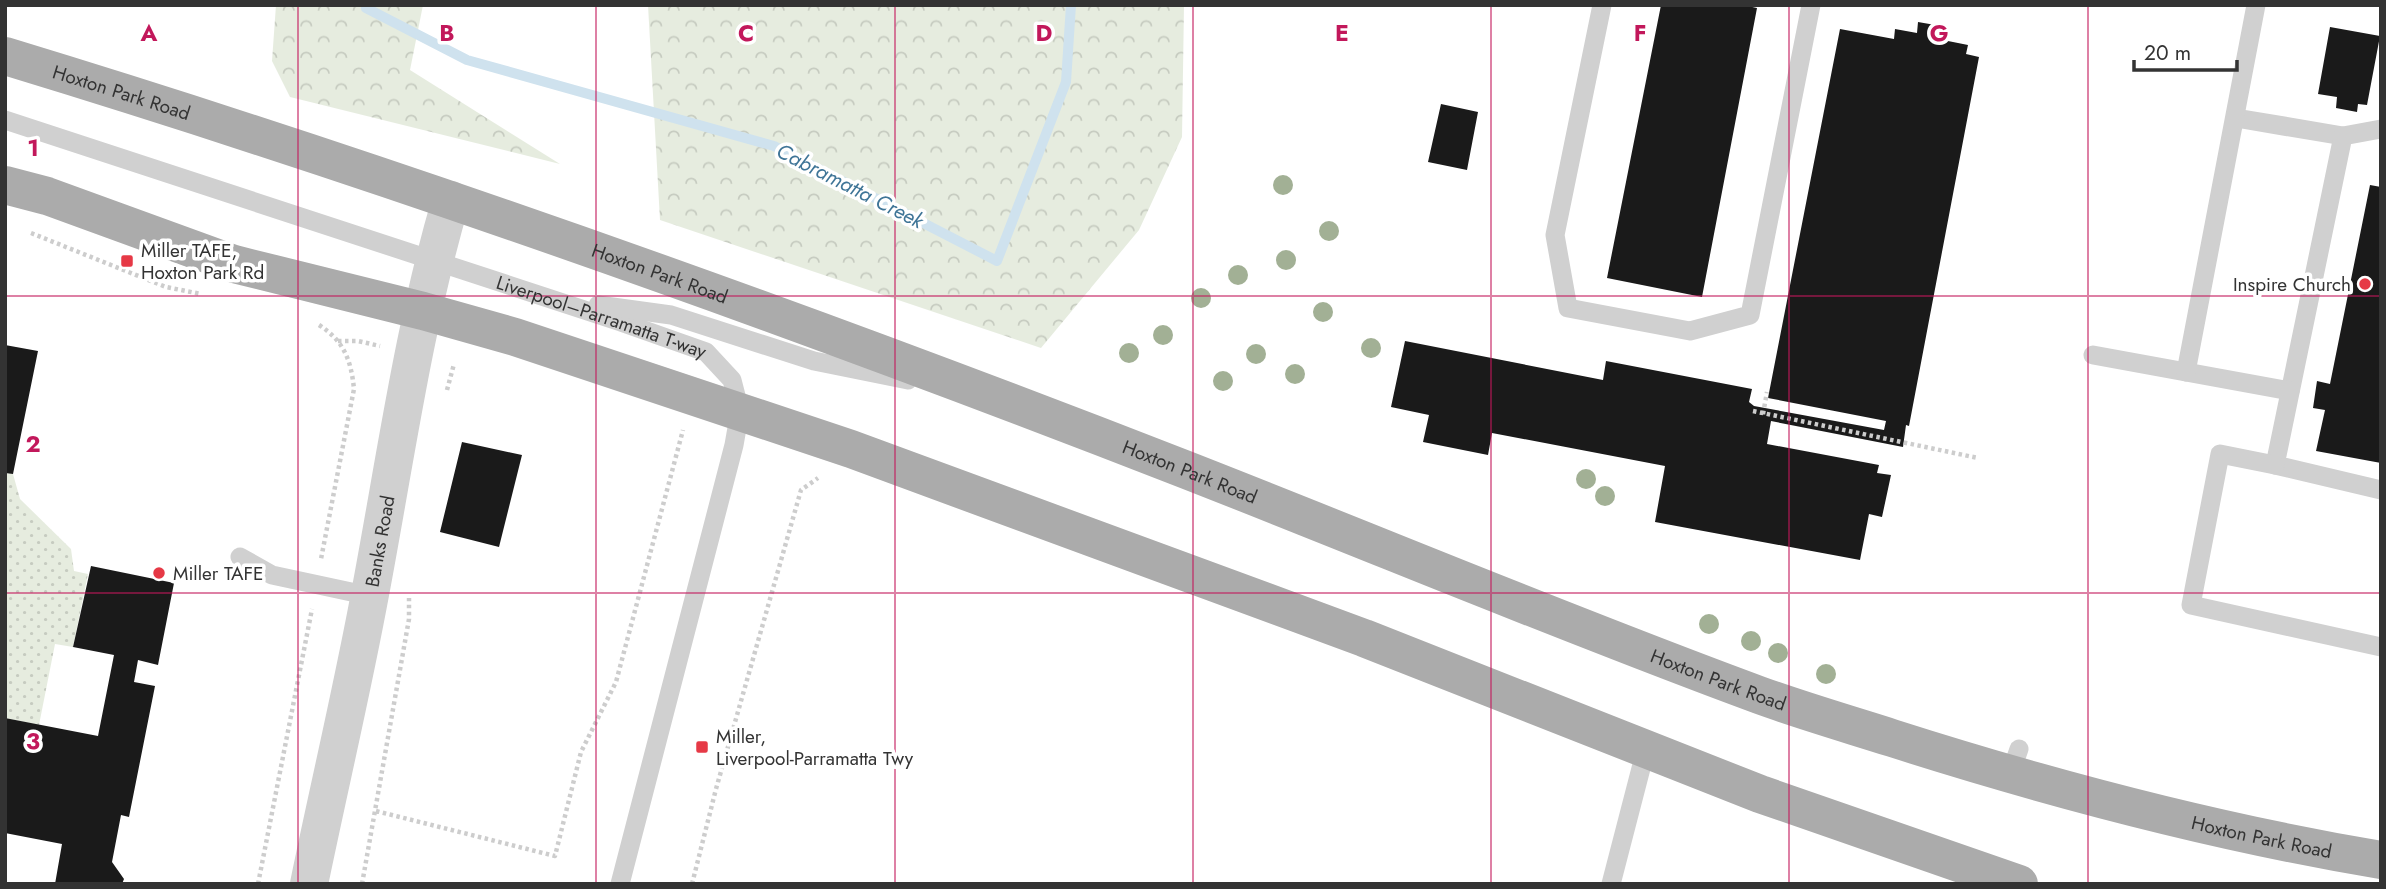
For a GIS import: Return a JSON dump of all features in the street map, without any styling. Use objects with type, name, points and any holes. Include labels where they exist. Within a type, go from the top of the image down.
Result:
[{"type":"main road","name":"Hoxton Park Road","points":[[5,56],[165,104],[551,234],[1179,467],[1763,697],[2014,762],[2190,823],[2381,860]]},
{"type":"main road","points":[[5,185],[47,196],[234,264],[515,337],[851,449],[1364,638],[1760,794],[2019,884]]},
{"type":"street","name":"Banks Road","points":[[309,884],[370,596],[433,260],[451,200]]},
{"type":"lane","points":[[1602,5],[1555,235],[1568,308],[1690,331],[1750,316],[1811,5]]},
{"type":"lane","points":[[2186,372],[2256,5]]},
{"type":"lane","points":[[2236,118],[2343,136],[2381,129]]},
{"type":"lane","name":"Liverpool–Parramatta T-way","points":[[5,120],[706,352],[732,380],[740,411],[726,477],[620,884]]},
{"type":"lane","points":[[2275,465],[2343,136]]},
{"type":"lane","points":[[542,297],[671,315],[814,361],[999,399]]},
{"type":"lane","points":[[2093,355],[2290,391]]},
{"type":"lane","points":[[2381,490],[2220,454],[2191,605],[2381,647]]},
{"type":"lane","points":[[240,557],[272,575],[370,596]]},
{"type":"lane","points":[[1611,884],[1646,749]]},
{"type":"path","points":[[1763,414],[1767,392]]},
{"type":"path","points":[[1753,411],[1978,458]]},
{"type":"path","points":[[376,811],[555,856],[581,752],[616,682],[683,429]]},
{"type":"path","points":[[692,884],[716,789],[801,490],[822,475]]},
{"type":"path","points":[[362,884],[409,619]]},
{"type":"green space","points":[[276,5],[423,5],[410,70],[560,164],[290,97],[272,61]]},
{"type":"green space","points":[[648,5],[1184,5],[1182,137],[1139,230],[1041,348],[660,220]]},
{"type":"green space","points":[[5,473],[13,474],[20,499],[71,549],[74,571],[88,574],[73,647],[55,644],[39,725],[5,718]]},
{"type":"building","points":[[1661,5],[1743,5],[1757,8],[1702,297],[1607,278]]},
{"type":"building","points":[[1918,22],[1941,26],[1938,39],[1968,45],[1966,54],[1979,57],[1903,447],[1771,421],[1767,444],[1879,465],[1877,473],[1891,475],[1882,517],[1869,514],[1860,560],[1655,522],[1665,466],[1492,433],[1488,455],[1423,442],[1429,415],[1391,407],[1405,341],[1603,380],[1606,361],[1752,389],[1749,402],[1754,406],[1884,430],[1886,421],[1768,398],[1840,29],[1894,39],[1895,29],[1917,33]]},
{"type":"building","points":[[2330,27],[2380,36],[2367,105],[2358,104],[2357,112],[2336,108],[2337,97],[2318,94]]},
{"type":"building","points":[[1441,104],[1478,112],[1467,170],[1428,162]]},
{"type":"building","name":"Inspire Church","points":[[2370,185],[2381,187],[2381,463],[2316,451],[2325,410],[2313,408],[2317,381],[2330,384]]},
{"type":"building","points":[[5,345],[38,351],[13,474],[5,473]]},
{"type":"building","points":[[462,442],[522,455],[499,547],[440,532]]},
{"type":"building","points":[[91,566],[174,583],[158,665],[138,660],[134,682],[155,686],[129,817],[121,815],[112,862],[124,879],[122,884],[55,884],[62,844],[5,833],[5,718],[98,736],[114,655],[73,647]]},
{"type":"waterway","name":"Cabramatta Creek","points":[[367,5],[366,8],[467,60],[774,146],[997,261],[1066,82],[1071,5]]},
{"type":"place","name":"Miller TAFE, Hoxton Park Rd","points":[[127,261]]},
{"type":"place","name":"Inspire Church","points":[[2365,284]]},
{"type":"place","name":"Miller TAFE","points":[[159,573]]},
{"type":"place","name":"Miller, Liverpool-Parramatta Twy","points":[[702,747]]}]
